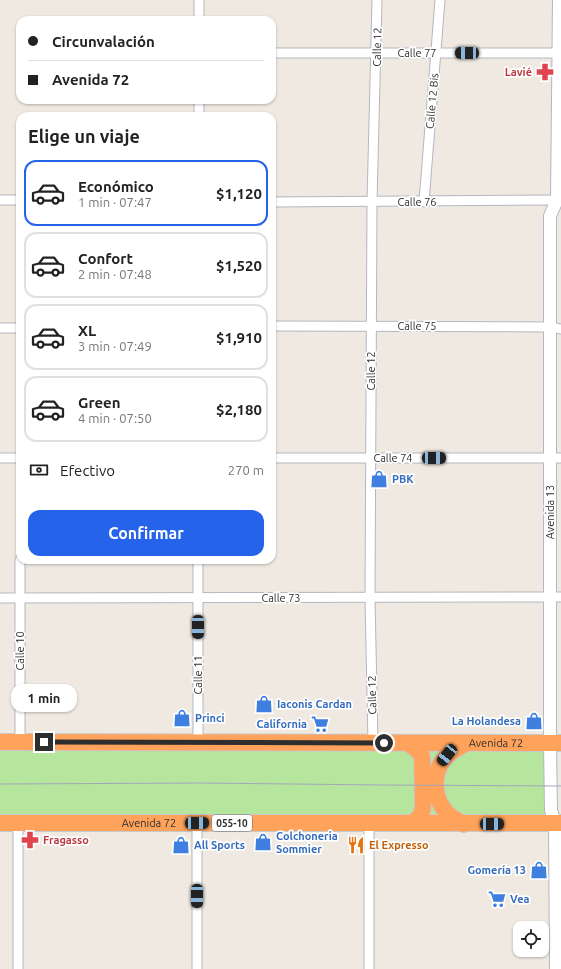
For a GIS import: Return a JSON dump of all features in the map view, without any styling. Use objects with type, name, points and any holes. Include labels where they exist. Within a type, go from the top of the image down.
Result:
[{"type":"highway","name":"Avenida 72","points":[[0,742],[556,743]]},
{"type":"highway","points":[[408,743],[422,756],[423,808],[420,817],[412,823]]},
{"type":"highway","points":[[464,824],[455,820],[442,807],[438,799],[435,785],[441,764],[447,755],[466,743]]},
{"type":"highway","name":"Avenida 72","points":[[0,823],[464,824],[559,820]]},
{"type":"street","points":[[199,0],[199,16]]},
{"type":"street","name":"Calle 12","points":[[373,743],[370,598],[371,326],[372,202],[377,53],[377,0]]},
{"type":"street","name":"Calle 12 Bis","points":[[424,202],[440,0]]},
{"type":"street","name":"Avenida 13","points":[[556,969],[559,820],[551,810],[556,743],[556,328],[550,216],[560,203],[559,0]]},
{"type":"street","name":"Calle 77","points":[[276,53],[560,53]]},
{"type":"street","points":[[0,200],[16,200]]},
{"type":"street","name":"Calle 76","points":[[276,202],[560,203]]},
{"type":"street","name":"Calle 75","points":[[276,326],[556,328]]},
{"type":"street","points":[[0,328],[16,328]]},
{"type":"street","points":[[0,458],[16,458]]},
{"type":"street","name":"Calle 74","points":[[276,458],[555,458]]},
{"type":"street","name":"Calle 10","points":[[20,564],[20,742]]},
{"type":"street","name":"Calle 11","points":[[198,564],[198,742]]},
{"type":"street","name":"Calle 73","points":[[0,598],[556,597]]},
{"type":"street","points":[[18,823],[18,969]]},
{"type":"street","points":[[196,969],[197,823]]},
{"type":"street","points":[[369,823],[369,969]]},
{"type":"green space","points":[[0,749],[411,750],[418,757],[415,817],[0,819]]},
{"type":"green space","points":[[422,750],[447,750],[434,763],[443,818],[423,819]]},
{"type":"green space","points":[[466,750],[546,750],[546,819],[465,818],[444,802],[443,770],[448,762]]},
{"type":"tram line","points":[[0,784],[201,783],[561,786]]},
{"type":"place","name":"Lavié","points":[[545,72]]},
{"type":"place","name":"PBK","points":[[379,479]]},
{"type":"place","name":"Iaconis Cardan","points":[[264,704]]},
{"type":"place","name":"Princi","points":[[182,718]]},
{"type":"place","name":"La Holandesa","points":[[534,721]]},
{"type":"place","name":"California","points":[[320,724]]},
{"type":"place","name":"Fragasso","points":[[30,840]]},
{"type":"place","name":"Colchoneria Sommier","points":[[263,842]]},
{"type":"place","name":"All Sports","points":[[181,845]]},
{"type":"place","name":"El Expresso","points":[[356,845]]},
{"type":"place","name":"Gomería 13","points":[[539,870]]},
{"type":"place","name":"Vea","points":[[497,899]]},
{"type":"route","points":[[44,742],[384,743]]}]
